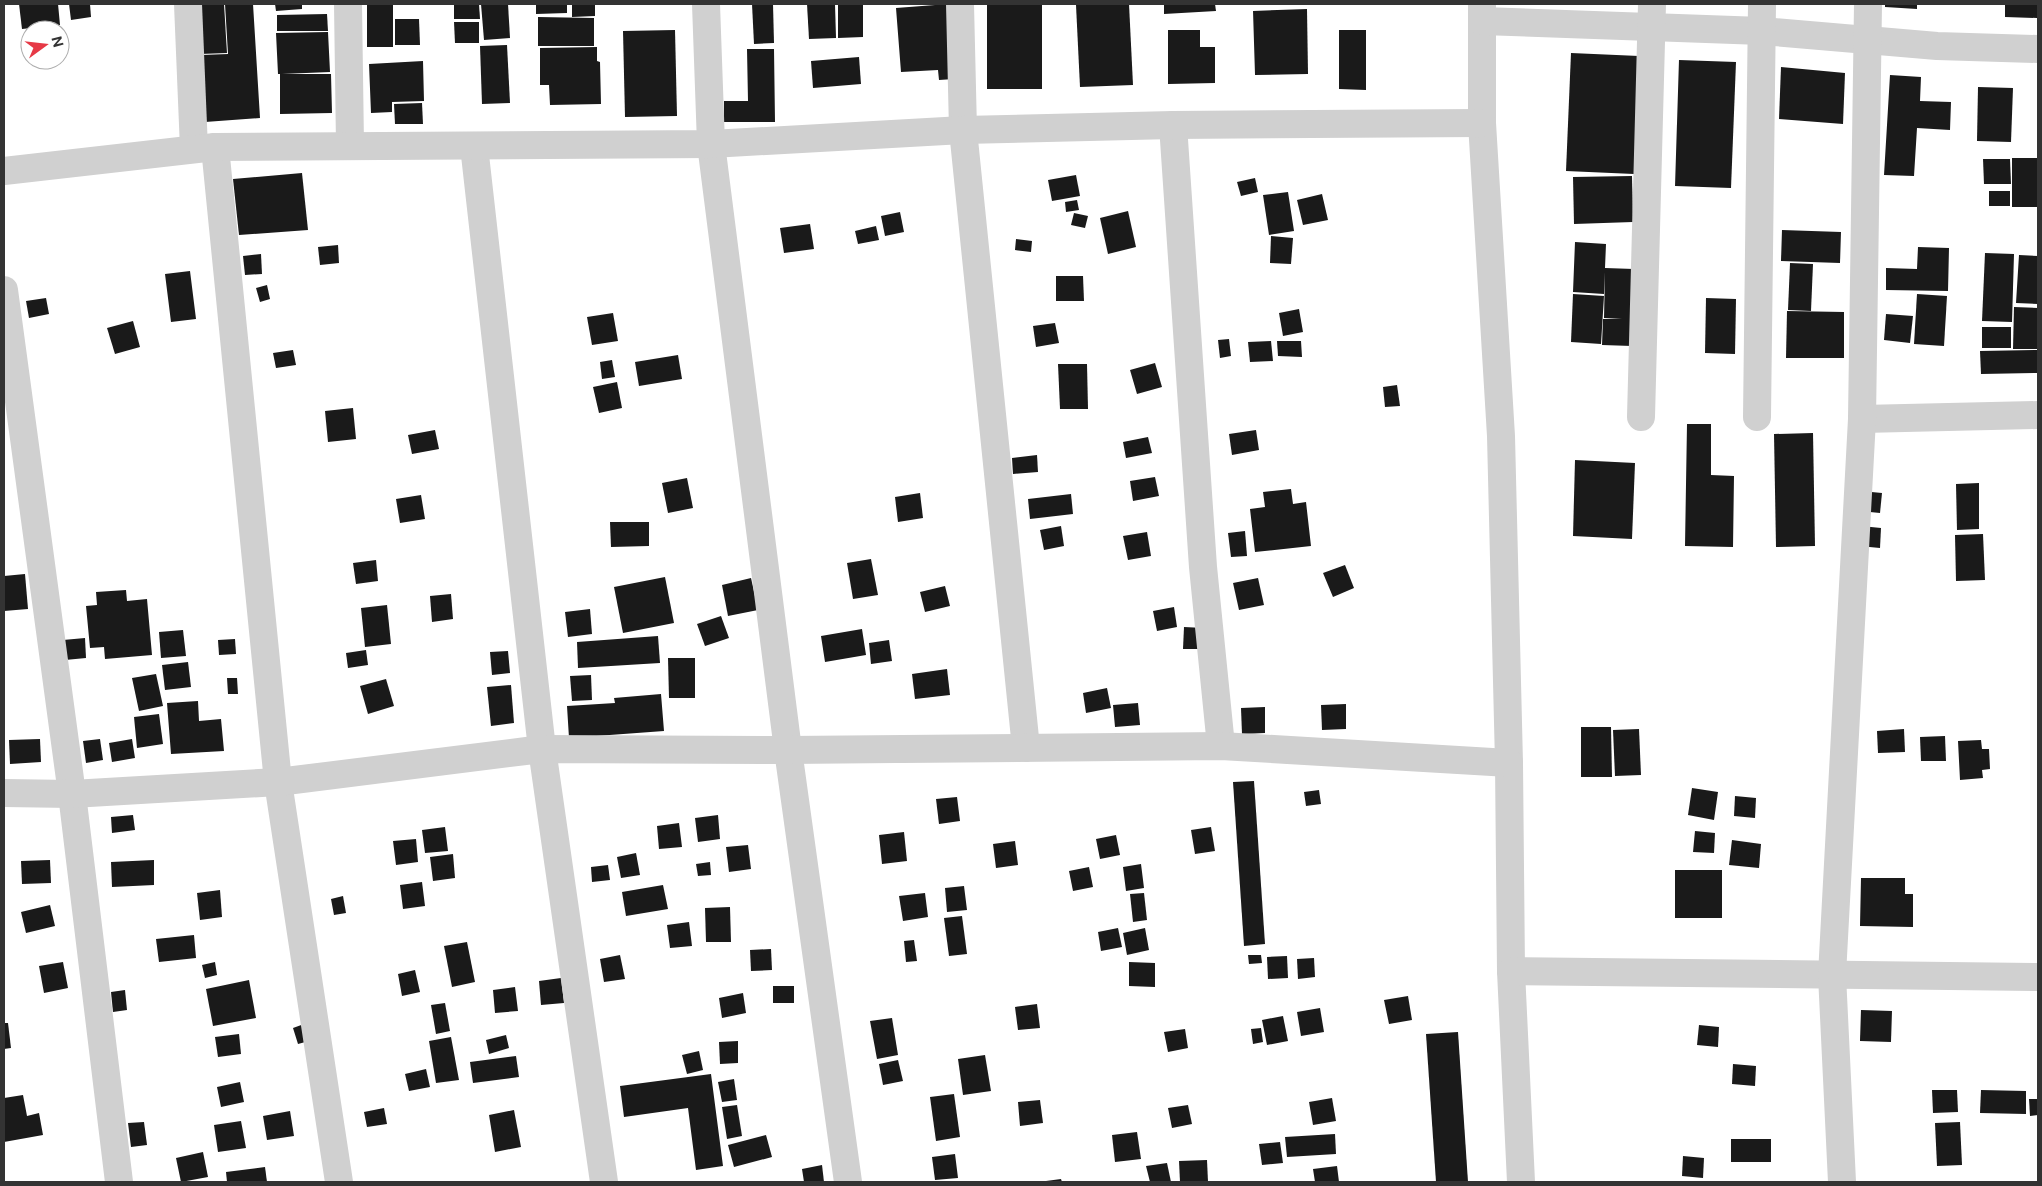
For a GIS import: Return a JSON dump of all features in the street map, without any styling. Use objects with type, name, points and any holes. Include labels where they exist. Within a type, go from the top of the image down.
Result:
[{"type":"street","points":[[188,4],[278,782],[338,1182]]},
{"type":"street","points":[[348,4],[350,145]]},
{"type":"street","points":[[706,4],[712,144],[788,750],[848,1182]]},
{"type":"street","points":[[960,4],[963,130],[1026,748]]},
{"type":"street","points":[[1757,417],[1762,4]]},
{"type":"street","points":[[1842,1182],[1832,975],[1862,418],[1868,4]]},
{"type":"street","points":[[1521,1182],[1511,971],[1509,763],[1501,436],[1482,123],[1482,12],[1651,15],[1762,31],[1937,46],[2038,49]]},
{"type":"street","points":[[1641,417],[1651,15]]},
{"type":"street","points":[[4,171],[205,148],[350,145],[712,144],[963,130],[1173,125],[1482,123]]},
{"type":"street","points":[[1173,125],[1204,567],[1222,746]]},
{"type":"street","points":[[474,146],[542,749],[604,1182]]},
{"type":"street","points":[[4,290],[72,794],[119,1182]]},
{"type":"street","points":[[1862,418],[2038,415]]},
{"type":"street","points":[[4,793],[72,794],[278,782],[542,749],[788,750],[1222,746],[1509,763]]},
{"type":"street","points":[[1511,971],[2038,977]]},
{"type":"building","points":[[19,4],[58,4],[60,20],[21,20]]},
{"type":"building","points":[[69,4],[90,4],[91,17],[71,20]]},
{"type":"building","points":[[197,4],[224,4],[227,53],[200,54]]},
{"type":"building","points":[[225,4],[253,4],[260,118],[205,122],[201,55],[228,54]]},
{"type":"building","points":[[275,4],[302,4],[302,9],[276,11]]},
{"type":"building","points":[[367,4],[393,4],[393,47],[367,47]]},
{"type":"building","points":[[454,4],[479,4],[480,19],[454,19]]},
{"type":"building","points":[[481,4],[508,4],[510,38],[484,40]]},
{"type":"building","points":[[536,4],[567,4],[567,13],[536,14]]},
{"type":"building","points":[[572,4],[595,4],[595,16],[572,17]]},
{"type":"building","points":[[752,4],[773,4],[774,43],[754,44]]},
{"type":"building","points":[[807,4],[835,4],[836,38],[809,39]]},
{"type":"building","points":[[838,4],[863,4],[863,37],[838,38]]},
{"type":"building","points":[[948,4],[954,79],[939,80],[938,70],[901,72],[896,8]]},
{"type":"building","points":[[987,4],[1042,4],[1042,89],[987,89]]},
{"type":"building","points":[[1129,4],[1133,85],[1080,87],[1076,5]]},
{"type":"building","points":[[1164,4],[1215,4],[1216,11],[1164,14]]},
{"type":"building","points":[[1885,4],[1917,4],[1917,9],[1885,7]]},
{"type":"building","points":[[2005,4],[2038,4],[2037,18],[2005,17]]},
{"type":"building","points":[[1307,9],[1308,74],[1255,75],[1253,11]]},
{"type":"building","points":[[327,14],[328,31],[277,31],[277,15]]},
{"type":"building","points":[[538,17],[594,18],[594,46],[538,46]]},
{"type":"building","points":[[395,19],[419,19],[420,45],[395,45]]},
{"type":"building","points":[[454,22],[479,22],[479,43],[455,43]]},
{"type":"building","points":[[675,30],[677,116],[625,117],[623,31]]},
{"type":"building","points":[[1168,30],[1200,30],[1200,47],[1215,47],[1215,83],[1168,84]]},
{"type":"building","points":[[1339,30],[1366,30],[1366,90],[1339,89]]},
{"type":"building","points":[[328,32],[330,72],[282,74],[331,74],[332,113],[280,114],[280,74],[278,74],[276,33]]},
{"type":"building","points":[[507,45],[510,103],[482,104],[480,46]]},
{"type":"building","points":[[597,47],[597,61],[600,62],[601,104],[550,105],[549,85],[540,85],[540,48]]},
{"type":"building","points":[[747,49],[774,49],[775,122],[724,122],[724,101],[748,101]]},
{"type":"building","points":[[1571,53],[1639,56],[1634,174],[1566,171]]},
{"type":"building","points":[[859,57],[861,84],[813,88],[811,61]]},
{"type":"building","points":[[1679,60],[1736,62],[1731,188],[1675,186]]},
{"type":"building","points":[[423,61],[424,101],[392,102],[392,112],[371,113],[369,64]]},
{"type":"building","points":[[1781,67],[1845,73],[1843,124],[1779,119]]},
{"type":"building","points":[[1890,75],[1921,77],[1920,101],[1951,102],[1950,130],[1917,128],[1914,176],[1884,175]]},
{"type":"building","points":[[1978,87],[2013,88],[2011,142],[1977,141]]},
{"type":"building","points":[[422,103],[423,124],[395,124],[394,104]]},
{"type":"building","points":[[2012,158],[2038,158],[2038,207],[2012,207]]},
{"type":"building","points":[[1983,159],[2010,159],[2011,184],[1984,184]]},
{"type":"building","points":[[302,173],[308,230],[239,235],[233,179]]},
{"type":"building","points":[[1076,175],[1080,196],[1052,201],[1048,180]]},
{"type":"building","points":[[1632,176],[1633,222],[1574,224],[1573,177]]},
{"type":"building","points":[[1255,178],[1258,192],[1241,196],[1237,182]]},
{"type":"building","points":[[1989,191],[2010,191],[2010,206],[1989,206]]},
{"type":"building","points":[[1288,192],[1294,231],[1269,235],[1263,195]]},
{"type":"building","points":[[1322,194],[1328,220],[1303,225],[1297,200]]},
{"type":"building","points":[[1077,200],[1079,210],[1066,212],[1065,202]]},
{"type":"building","points":[[1128,211],[1136,247],[1108,254],[1100,218]]},
{"type":"building","points":[[900,212],[904,232],[885,236],[881,216]]},
{"type":"building","points":[[1074,213],[1088,216],[1085,228],[1071,225]]},
{"type":"building","points":[[810,224],[814,249],[784,253],[780,228]]},
{"type":"building","points":[[876,226],[879,240],[858,244],[855,231]]},
{"type":"building","points":[[1782,230],[1841,232],[1840,263],[1781,261]]},
{"type":"building","points":[[1271,236],[1293,238],[1291,264],[1270,263]]},
{"type":"building","points":[[1016,239],[1032,241],[1031,252],[1015,250]]},
{"type":"building","points":[[1575,242],[1606,244],[1605,268],[1634,269],[1632,346],[1602,345],[1603,319],[1622,319],[1604,318],[1605,272],[1604,294],[1573,292]]},
{"type":"building","points":[[338,245],[339,263],[320,265],[318,247]]},
{"type":"building","points":[[1918,247],[1949,248],[1948,291],[1886,290],[1886,268],[1917,269]]},
{"type":"building","points":[[1985,253],[2014,254],[2012,322],[1982,321]]},
{"type":"building","points":[[261,254],[262,274],[245,275],[243,256]]},
{"type":"building","points":[[2019,255],[2038,256],[2038,304],[2016,303]]},
{"type":"building","points":[[1790,263],[1813,264],[1811,311],[1788,310]]},
{"type":"building","points":[[190,271],[196,319],[171,322],[165,274]]},
{"type":"building","points":[[1056,276],[1083,276],[1084,301],[1056,301]]},
{"type":"building","points":[[267,285],[270,299],[260,302],[256,288]]},
{"type":"building","points":[[1573,294],[1604,296],[1601,344],[1571,342]]},
{"type":"building","points":[[1917,294],[1947,296],[1944,346],[1914,344]]},
{"type":"building","points":[[46,298],[49,314],[29,318],[26,301]]},
{"type":"building","points":[[1706,298],[1736,299],[1735,354],[1705,353]]},
{"type":"building","points":[[2014,307],[2038,308],[2038,349],[2013,349]]},
{"type":"building","points":[[1299,309],[1303,332],[1283,336],[1279,313]]},
{"type":"building","points":[[1787,311],[1844,312],[1844,358],[1786,358]]},
{"type":"building","points":[[613,313],[618,341],[592,345],[587,317]]},
{"type":"building","points":[[1886,314],[1913,316],[1910,343],[1884,340]]},
{"type":"building","points":[[133,321],[140,347],[115,354],[107,328]]},
{"type":"building","points":[[1055,323],[1059,343],[1036,347],[1033,326]]},
{"type":"building","points":[[1982,327],[2011,327],[2011,348],[1982,348]]},
{"type":"building","points":[[1229,339],[1231,356],[1220,358],[1218,340]]},
{"type":"building","points":[[1271,341],[1273,361],[1250,362],[1248,342]]},
{"type":"building","points":[[1277,341],[1301,341],[1302,357],[1278,356]]},
{"type":"building","points":[[293,350],[296,365],[276,368],[273,353]]},
{"type":"building","points":[[2038,350],[2038,373],[1981,374],[1980,351]]},
{"type":"building","points":[[678,355],[682,379],[639,386],[635,362]]},
{"type":"building","points":[[612,360],[615,377],[602,379],[600,362]]},
{"type":"building","points":[[1155,363],[1162,387],[1137,394],[1130,370]]},
{"type":"building","points":[[1058,364],[1087,364],[1088,409],[1060,409]]},
{"type":"building","points":[[617,382],[622,408],[599,413],[593,387]]},
{"type":"building","points":[[1397,385],[1400,406],[1385,407],[1383,387]]},
{"type":"building","points":[[353,408],[356,439],[328,442],[325,411]]},
{"type":"building","points":[[1687,424],[1711,424],[1711,475],[1734,476],[1733,547],[1685,546]]},
{"type":"building","points":[[435,430],[439,449],[412,454],[408,435]]},
{"type":"building","points":[[1256,430],[1259,450],[1232,455],[1229,434]]},
{"type":"building","points":[[1813,433],[1815,546],[1776,547],[1774,434]]},
{"type":"building","points":[[1148,437],[1152,453],[1126,458],[1123,442]]},
{"type":"building","points":[[1037,455],[1038,472],[1013,474],[1012,458]]},
{"type":"building","points":[[1575,460],[1635,463],[1632,539],[1573,536]]},
{"type":"building","points":[[1155,477],[1159,496],[1133,501],[1130,481]]},
{"type":"building","points":[[687,478],[693,508],[668,513],[662,483]]},
{"type":"building","points":[[1979,483],[1979,529],[1957,530],[1956,484]]},
{"type":"building","points":[[1291,489],[1293,504],[1306,502],[1311,546],[1255,552],[1250,509],[1265,507],[1263,492]]},
{"type":"building","points":[[1861,491],[1882,493],[1880,513],[1860,511]]},
{"type":"building","points":[[920,493],[923,518],[898,522],[895,497]]},
{"type":"building","points":[[1071,494],[1073,514],[1030,519],[1028,499]]},
{"type":"building","points":[[421,495],[425,519],[400,523],[396,499]]},
{"type":"building","points":[[610,522],[649,522],[649,546],[611,547]]},
{"type":"building","points":[[1061,526],[1064,546],[1044,550],[1040,530]]},
{"type":"building","points":[[1861,526],[1881,528],[1880,548],[1859,546]]},
{"type":"building","points":[[1245,531],[1247,556],[1231,557],[1228,533]]},
{"type":"building","points":[[1147,532],[1151,556],[1128,560],[1123,536]]},
{"type":"building","points":[[1983,534],[1985,580],[1956,581],[1955,535]]},
{"type":"building","points":[[871,559],[878,595],[853,599],[847,563]]},
{"type":"building","points":[[376,560],[378,581],[356,584],[353,563]]},
{"type":"building","points":[[1345,565],[1354,588],[1333,597],[1323,573]]},
{"type":"building","points":[[25,574],[28,609],[4,611],[4,576]]},
{"type":"building","points":[[665,577],[674,623],[623,633],[614,587]]},
{"type":"building","points":[[751,578],[758,610],[728,616],[722,585]]},
{"type":"building","points":[[1258,578],[1264,605],[1239,610],[1233,583]]},
{"type":"building","points":[[945,586],[950,606],[925,612],[920,592]]},
{"type":"building","points":[[126,590],[127,601],[147,599],[152,655],[105,659],[104,647],[90,648],[86,606],[97,605],[96,592]]},
{"type":"building","points":[[451,594],[453,619],[432,622],[430,596]]},
{"type":"building","points":[[387,605],[391,644],[365,647],[361,608]]},
{"type":"building","points":[[1174,607],[1177,627],[1157,631],[1153,611]]},
{"type":"building","points":[[590,609],[592,634],[568,637],[565,612]]},
{"type":"building","points":[[721,616],[729,638],[705,646],[697,624]]},
{"type":"building","points":[[1184,627],[1204,628],[1203,649],[1183,649]]},
{"type":"building","points":[[862,629],[866,655],[825,662],[821,636]]},
{"type":"building","points":[[183,630],[186,656],[161,658],[159,632]]},
{"type":"building","points":[[658,636],[660,663],[578,668],[577,642]]},
{"type":"building","points":[[85,638],[86,658],[65,660],[63,640]]},
{"type":"building","points":[[235,639],[236,654],[219,655],[218,640]]},
{"type":"building","points":[[889,640],[892,661],[871,664],[869,643]]},
{"type":"building","points":[[366,650],[368,665],[348,668],[346,653]]},
{"type":"building","points":[[508,651],[510,673],[492,675],[490,652]]},
{"type":"building","points":[[668,658],[695,658],[695,698],[669,698]]},
{"type":"building","points":[[188,662],[191,687],[165,690],[162,665]]},
{"type":"building","points":[[947,669],[950,695],[915,699],[912,674]]},
{"type":"building","points":[[156,674],[163,706],[139,711],[132,678]]},
{"type":"building","points":[[591,675],[592,700],[572,701],[570,676]]},
{"type":"building","points":[[227,678],[237,678],[238,694],[228,694]]},
{"type":"building","points":[[386,679],[394,706],[368,714],[360,686]]},
{"type":"building","points":[[511,685],[514,723],[491,726],[487,687]]},
{"type":"building","points":[[1107,688],[1111,708],[1086,713],[1083,693]]},
{"type":"building","points":[[661,694],[664,731],[569,738],[567,706],[615,703],[614,698]]},
{"type":"building","points":[[198,701],[199,721],[221,719],[224,751],[171,754],[167,703]]},
{"type":"building","points":[[1138,703],[1140,725],[1115,727],[1113,705]]},
{"type":"building","points":[[1346,704],[1346,729],[1322,730],[1321,705]]},
{"type":"building","points":[[1265,707],[1265,733],[1242,734],[1241,708]]},
{"type":"building","points":[[159,714],[163,744],[137,748],[134,717]]},
{"type":"building","points":[[1581,727],[1611,727],[1612,777],[1581,777]]},
{"type":"building","points":[[1639,729],[1641,775],[1615,776],[1613,730]]},
{"type":"building","points":[[1904,729],[1905,752],[1878,753],[1877,731]]},
{"type":"building","points":[[1945,736],[1946,761],[1921,761],[1920,737]]},
{"type":"building","points":[[40,739],[41,762],[10,764],[9,740]]},
{"type":"building","points":[[100,739],[103,760],[86,763],[83,741]]},
{"type":"building","points":[[132,739],[135,758],[112,762],[109,743]]},
{"type":"building","points":[[1981,740],[1982,749],[1989,749],[1990,769],[1982,770],[1983,778],[1960,780],[1958,741]]},
{"type":"building","points":[[1254,781],[1265,944],[1244,946],[1233,782]]},
{"type":"building","points":[[1692,788],[1718,792],[1714,820],[1688,815]]},
{"type":"building","points":[[1319,790],[1321,804],[1306,806],[1304,792]]},
{"type":"building","points":[[1735,796],[1756,798],[1755,818],[1734,816]]},
{"type":"building","points":[[957,797],[960,821],[939,824],[936,799]]},
{"type":"building","points":[[133,815],[135,830],[112,833],[111,817]]},
{"type":"building","points":[[718,815],[720,839],[698,842],[695,818]]},
{"type":"building","points":[[679,823],[682,847],[659,849],[657,826]]},
{"type":"building","points":[[445,827],[448,851],[425,853],[422,830]]},
{"type":"building","points":[[1211,827],[1215,851],[1195,854],[1191,830]]},
{"type":"building","points":[[1695,831],[1715,833],[1714,853],[1693,852]]},
{"type":"building","points":[[904,832],[907,861],[882,864],[879,835]]},
{"type":"building","points":[[1116,835],[1120,855],[1100,859],[1096,839]]},
{"type":"building","points":[[416,839],[418,862],[396,865],[393,841]]},
{"type":"building","points":[[1732,840],[1761,844],[1759,868],[1729,865]]},
{"type":"building","points":[[1015,841],[1018,865],[996,868],[993,844]]},
{"type":"building","points":[[748,845],[751,869],[729,872],[726,847]]},
{"type":"building","points":[[636,853],[640,875],[621,878],[617,857]]},
{"type":"building","points":[[453,854],[455,878],[433,881],[430,857]]},
{"type":"building","points":[[50,860],[51,883],[22,884],[21,861]]},
{"type":"building","points":[[154,860],[154,885],[112,887],[111,862]]},
{"type":"building","points":[[710,862],[711,875],[698,876],[696,864]]},
{"type":"building","points":[[1141,864],[1144,888],[1126,891],[1123,867]]},
{"type":"building","points":[[608,865],[610,880],[592,882],[591,867]]},
{"type":"building","points":[[1089,867],[1093,887],[1073,891],[1069,871]]},
{"type":"building","points":[[1675,870],[1722,870],[1722,918],[1675,918]]},
{"type":"building","points":[[1861,878],[1905,878],[1905,894],[1913,894],[1913,927],[1860,926]]},
{"type":"building","points":[[422,882],[425,906],[403,909],[400,885]]},
{"type":"building","points":[[663,885],[668,909],[626,916],[622,892]]},
{"type":"building","points":[[964,886],[967,910],[947,912],[945,888]]},
{"type":"building","points":[[220,890],[222,917],[200,920],[197,893]]},
{"type":"building","points":[[925,893],[928,917],[903,921],[899,896]]},
{"type":"building","points":[[1144,893],[1147,920],[1133,922],[1130,894]]},
{"type":"building","points":[[343,896],[346,913],[334,915],[331,899]]},
{"type":"building","points":[[50,905],[55,926],[26,933],[21,912]]},
{"type":"building","points":[[730,907],[731,942],[706,942],[705,908]]},
{"type":"building","points":[[962,916],[967,954],[949,956],[944,918]]},
{"type":"building","points":[[689,922],[692,946],[670,948],[667,925]]},
{"type":"building","points":[[1118,928],[1122,947],[1101,951],[1098,932]]},
{"type":"building","points":[[1145,928],[1149,950],[1127,955],[1123,933]]},
{"type":"building","points":[[194,935],[196,958],[159,962],[156,939]]},
{"type":"building","points":[[914,940],[917,961],[906,962],[904,941]]},
{"type":"building","points":[[467,942],[475,982],[452,987],[444,946]]},
{"type":"building","points":[[771,949],[772,970],[751,971],[750,950]]},
{"type":"building","points":[[620,955],[625,979],[604,982],[600,959]]},
{"type":"building","points":[[1248,955],[1261,955],[1262,963],[1249,964]]},
{"type":"building","points":[[1287,956],[1288,978],[1268,979],[1267,957]]},
{"type":"building","points":[[1314,958],[1315,977],[1298,979],[1297,959]]},
{"type":"building","points":[[63,962],[68,988],[44,993],[39,966]]},
{"type":"building","points":[[215,962],[217,975],[205,978],[202,965]]},
{"type":"building","points":[[1129,962],[1155,963],[1155,987],[1129,986]]},
{"type":"building","points":[[415,970],[420,992],[402,996],[398,974]]},
{"type":"building","points":[[561,978],[564,1003],[541,1005],[539,981]]},
{"type":"building","points":[[249,980],[256,1018],[213,1026],[206,989]]},
{"type":"building","points":[[773,986],[794,986],[794,1003],[773,1003]]},
{"type":"building","points":[[515,987],[518,1011],[495,1013],[493,990]]},
{"type":"building","points":[[125,990],[127,1010],[113,1012],[111,992]]},
{"type":"building","points":[[743,993],[746,1013],[722,1018],[719,998]]},
{"type":"building","points":[[1408,996],[1412,1020],[1389,1024],[1384,1000]]},
{"type":"building","points":[[445,1003],[450,1031],[436,1034],[431,1005]]},
{"type":"building","points":[[1037,1004],[1040,1028],[1018,1030],[1015,1007]]},
{"type":"building","points":[[1320,1008],[1324,1032],[1301,1036],[1297,1012]]},
{"type":"building","points":[[1861,1010],[1892,1011],[1891,1042],[1860,1041]]},
{"type":"building","points":[[1283,1016],[1288,1041],[1267,1045],[1262,1020]]},
{"type":"building","points":[[892,1018],[898,1055],[877,1059],[870,1021]]},
{"type":"building","points":[[4,1023],[8,1023],[11,1048],[4,1049]]},
{"type":"building","points":[[304,1024],[309,1041],[298,1044],[293,1028]]},
{"type":"building","points":[[1699,1025],[1719,1027],[1718,1047],[1697,1045]]},
{"type":"building","points":[[1261,1028],[1263,1042],[1253,1044],[1251,1029]]},
{"type":"building","points":[[1185,1029],[1188,1048],[1168,1052],[1164,1032]]},
{"type":"building","points":[[1458,1032],[1468,1182],[1436,1182],[1426,1034]]},
{"type":"building","points":[[239,1034],[241,1054],[218,1057],[215,1037]]},
{"type":"building","points":[[506,1035],[509,1048],[489,1054],[486,1040]]},
{"type":"building","points":[[451,1037],[459,1080],[436,1083],[429,1041]]},
{"type":"building","points":[[738,1041],[738,1063],[720,1064],[719,1042]]},
{"type":"building","points":[[699,1051],[703,1070],[687,1074],[682,1055]]},
{"type":"building","points":[[985,1055],[991,1091],[963,1095],[958,1059]]},
{"type":"building","points":[[516,1056],[519,1077],[473,1083],[470,1062]]},
{"type":"building","points":[[898,1060],[903,1081],[883,1085],[879,1064]]},
{"type":"building","points":[[1733,1064],[1756,1066],[1755,1086],[1732,1084]]},
{"type":"building","points":[[426,1069],[430,1087],[409,1091],[405,1074]]},
{"type":"building","points":[[711,1074],[723,1166],[696,1170],[688,1108],[624,1117],[620,1086]]},
{"type":"building","points":[[734,1079],[737,1100],[722,1102],[718,1082]]},
{"type":"building","points":[[240,1082],[244,1102],[221,1107],[217,1087]]},
{"type":"building","points":[[1932,1090],[1957,1090],[1958,1112],[1933,1113]]},
{"type":"building","points":[[1981,1090],[2026,1091],[2026,1114],[1980,1113]]},
{"type":"building","points":[[954,1094],[960,1137],[936,1141],[930,1097]]},
{"type":"building","points":[[23,1095],[27,1116],[39,1113],[43,1135],[4,1142],[4,1098]]},
{"type":"building","points":[[1332,1098],[1336,1121],[1313,1125],[1309,1102]]},
{"type":"building","points":[[2029,1099],[2038,1099],[2038,1115],[2030,1116]]},
{"type":"building","points":[[1040,1100],[1043,1123],[1020,1126],[1018,1102]]},
{"type":"building","points":[[737,1105],[742,1136],[727,1139],[722,1107]]},
{"type":"building","points":[[1188,1105],[1192,1124],[1172,1128],[1168,1108]]},
{"type":"building","points":[[384,1108],[387,1124],[367,1127],[364,1112]]},
{"type":"building","points":[[514,1110],[521,1147],[495,1152],[489,1115]]},
{"type":"building","points":[[290,1111],[294,1136],[267,1140],[263,1116]]},
{"type":"building","points":[[241,1121],[246,1148],[218,1152],[214,1125]]},
{"type":"building","points":[[144,1122],[147,1145],[131,1147],[128,1123]]},
{"type":"building","points":[[1960,1122],[1962,1165],[1937,1166],[1935,1123]]},
{"type":"building","points":[[1137,1132],[1141,1159],[1115,1162],[1112,1135]]},
{"type":"building","points":[[1335,1134],[1336,1154],[1287,1157],[1285,1137]]},
{"type":"building","points":[[766,1135],[772,1157],[734,1167],[728,1145]]},
{"type":"building","points":[[1731,1139],[1771,1139],[1771,1162],[1731,1162]]},
{"type":"building","points":[[1280,1142],[1283,1163],[1262,1165],[1259,1144]]},
{"type":"building","points":[[203,1152],[208,1177],[181,1182],[176,1158]]},
{"type":"building","points":[[955,1154],[958,1178],[935,1180],[932,1157]]},
{"type":"building","points":[[1683,1156],[1704,1158],[1703,1178],[1682,1176]]},
{"type":"building","points":[[1207,1160],[1208,1182],[1180,1182],[1179,1161]]},
{"type":"building","points":[[1167,1163],[1171,1182],[1150,1182],[1146,1166]]},
{"type":"building","points":[[822,1165],[824,1182],[804,1182],[802,1169]]},
{"type":"building","points":[[1337,1166],[1339,1182],[1315,1182],[1313,1169]]},
{"type":"building","points":[[265,1167],[267,1182],[227,1182],[226,1172]]},
{"type":"building","points":[[1061,1179],[1062,1182],[1046,1182],[1046,1181]]}]
